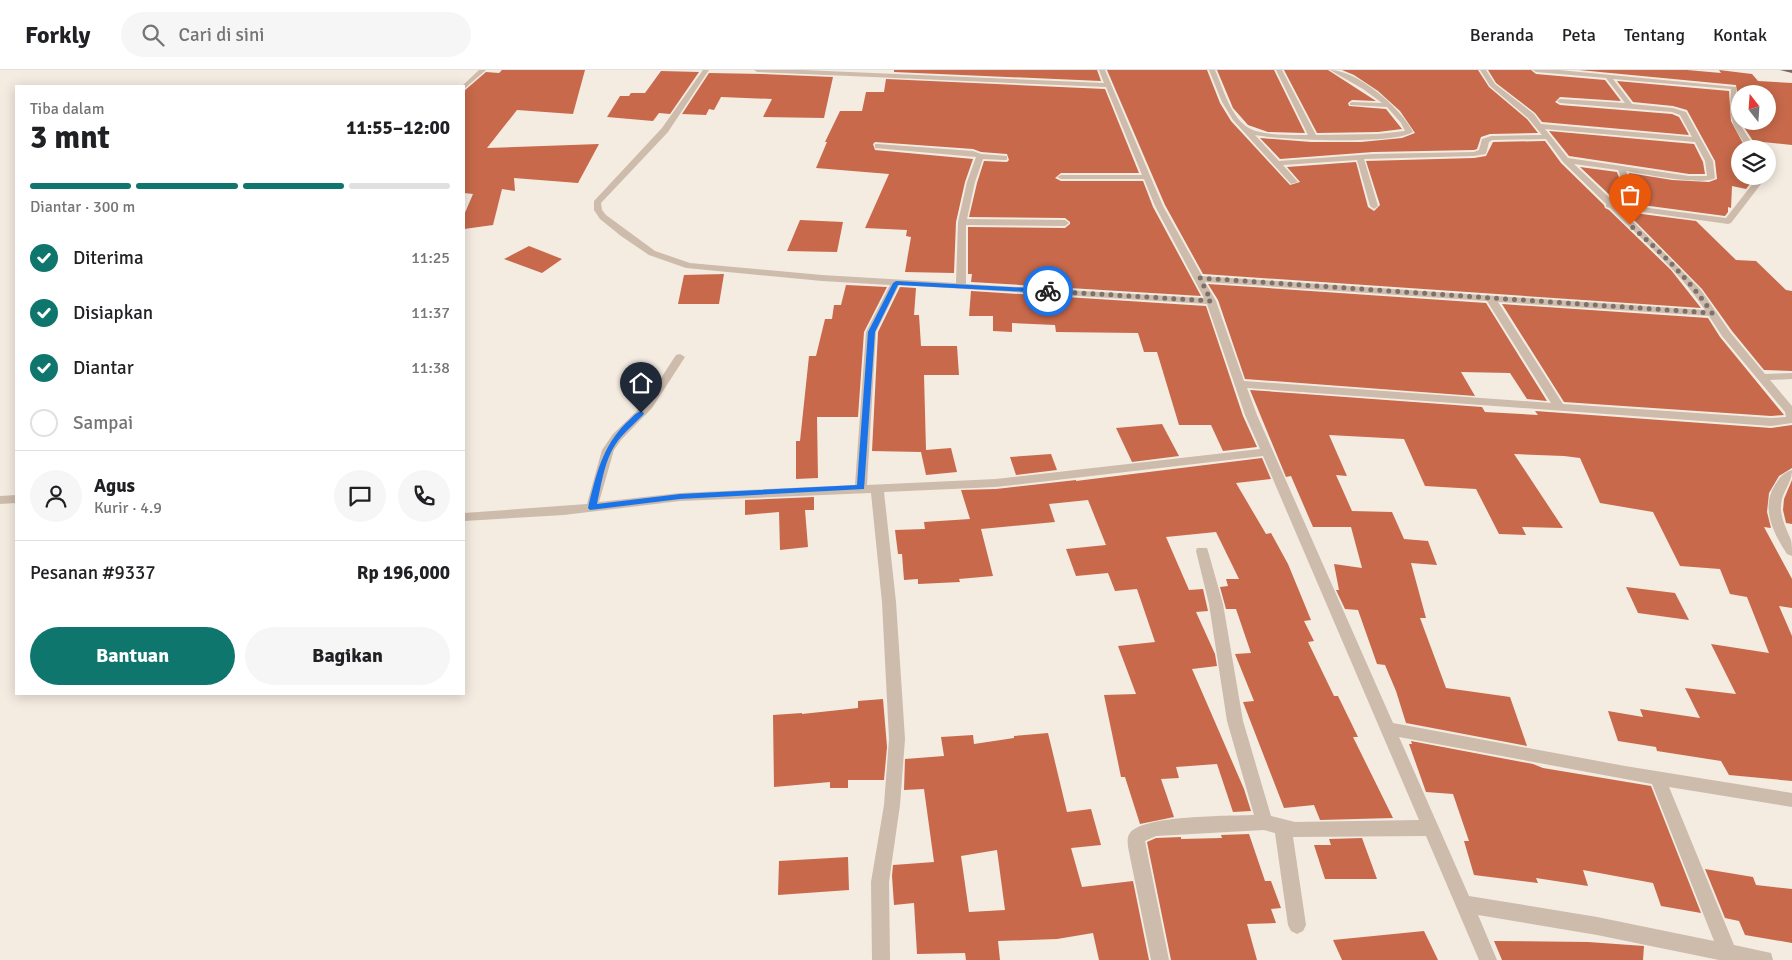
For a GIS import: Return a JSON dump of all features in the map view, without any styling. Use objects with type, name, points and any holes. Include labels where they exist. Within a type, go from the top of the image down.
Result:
[{"type":"main road","points":[[1783,70],[1792,71]]},
{"type":"street","points":[[465,86],[483,70]]},
{"type":"street","points":[[706,70],[665,130],[597,203],[598,210],[603,217],[652,253],[688,266],[822,278],[1211,301]]},
{"type":"street","points":[[757,70],[1107,85]]},
{"type":"street","points":[[1102,70],[1158,206],[1200,278],[1211,301],[1266,452],[1359,662],[1386,728],[1432,828],[1488,960]]},
{"type":"street","points":[[1212,70],[1224,98],[1238,121],[1294,182]]},
{"type":"street","points":[[1280,70],[1313,137]]},
{"type":"street","points":[[1247,131],[1259,135],[1313,137],[1394,136],[1410,132],[1389,105],[1367,88],[1333,70]]},
{"type":"street","points":[[1240,384],[1771,422],[1788,421],[1792,418],[1790,411],[1712,313],[1698,292],[1566,160],[1524,109],[1492,85],[1483,70]]},
{"type":"street","points":[[1536,70],[1732,86],[1734,88],[1733,108],[1736,125],[1746,140]]},
{"type":"street","points":[[1608,76],[1630,106]]},
{"type":"street","points":[[1560,101],[1680,112],[1699,140],[1709,161],[1711,178],[1689,178],[1566,160]]},
{"type":"street","points":[[1352,104],[1389,105]]},
{"type":"street","points":[[1539,126],[1699,140]]},
{"type":"street","points":[[1278,163],[1360,157],[1474,154],[1483,152],[1485,141],[1491,138],[1547,137]]},
{"type":"street","points":[[878,146],[973,153],[980,156],[1004,158]]},
{"type":"street","points":[[961,286],[962,222],[971,182],[980,156]]},
{"type":"street","points":[[1360,157],[1374,206]]},
{"type":"street","points":[[1621,168],[1638,209]]},
{"type":"street","points":[[1061,177],[1145,177]]},
{"type":"street","points":[[1609,205],[1728,221],[1756,185]]},
{"type":"street","points":[[962,222],[1065,223]]},
{"type":"street","points":[[1200,278],[1712,313]]},
{"type":"street","points":[[861,487],[871,332],[896,283]]},
{"type":"street","points":[[1491,299],[1560,408]]},
{"type":"street","points":[[592,508],[608,450],[617,436],[648,406],[680,357]]},
{"type":"street","points":[[1762,377],[1792,376]]},
{"type":"street","points":[[465,517],[592,508],[680,497],[861,487],[996,483],[1266,452]]},
{"type":"street","points":[[1792,474],[1776,490],[1774,507],[1780,534],[1792,550]]},
{"type":"street","points":[[877,488],[889,602],[897,738],[892,805],[880,882],[881,960]]},
{"type":"street","points":[[0,500],[15,500]]},
{"type":"street","points":[[1202,551],[1216,604],[1235,721],[1264,822]]},
{"type":"street","points":[[1386,728],[1658,779],[1792,800]]},
{"type":"street","points":[[1658,779],[1728,952]]},
{"type":"street","points":[[1160,960],[1137,852],[1136,838],[1144,832],[1156,828],[1264,822],[1296,830],[1432,828]]},
{"type":"street","points":[[1283,828],[1297,925]]},
{"type":"street","points":[[1463,904],[1597,926],[1764,960]]},
{"type":"building","points":[[502,70],[585,70],[573,114],[517,110],[487,148],[599,144],[578,183],[514,178],[515,191],[502,189],[493,225],[465,229],[465,213],[473,194],[465,193],[465,90],[486,72],[499,73]]},
{"type":"building","points":[[894,70],[1097,70],[1101,81],[894,72]]},
{"type":"building","points":[[1107,70],[1207,70],[1220,103],[1231,121],[1290,185],[1300,182],[1287,167],[1356,162],[1368,207],[1374,211],[1380,205],[1366,161],[1474,158],[1486,156],[1493,142],[1545,141],[1561,163],[1605,208],[1671,270],[1701,308],[1203,274],[1165,205]]},
{"type":"building","points":[[1217,70],[1274,70],[1305,133],[1268,132],[1248,125],[1233,108]]},
{"type":"building","points":[[1284,70],[1328,70],[1376,101],[1352,100],[1348,103],[1349,106],[1386,109],[1402,129],[1378,132],[1317,133]]},
{"type":"building","points":[[1342,70],[1478,70],[1489,87],[1527,119],[1538,133],[1490,134],[1481,137],[1477,149],[1474,150],[1373,152],[1280,159],[1260,138],[1311,142],[1361,142],[1402,138],[1415,133],[1400,111],[1378,91],[1354,75]]},
{"type":"building","points":[[1488,70],[1531,70],[1536,74],[1605,80],[1621,101],[1560,97],[1555,102],[1560,105],[1672,114],[1679,117],[1689,135],[1542,122],[1535,113],[1496,83]]},
{"type":"building","points":[[1579,70],[1687,70],[1721,73],[1719,70],[1752,74],[1758,81],[1792,83],[1792,145],[1776,143],[1776,140],[1752,140],[1746,130],[1776,130],[1776,85],[1736,85]]},
{"type":"building","points":[[661,71],[699,72],[670,114],[659,113],[653,121],[607,117],[620,96],[629,96],[631,93],[645,93]]},
{"type":"building","points":[[709,73],[833,77],[824,118],[763,117],[772,99],[721,97],[714,110],[709,109],[706,115],[682,114]]},
{"type":"building","points":[[886,79],[1105,89],[1139,173],[1061,173],[1055,178],[1061,181],[1143,181],[1153,207],[1201,296],[971,282],[972,274],[968,274],[968,227],[1065,228],[1070,222],[1065,218],[969,217],[984,161],[1007,162],[1009,160],[1007,154],[981,152],[973,149],[875,142],[873,144],[875,150],[973,159],[965,182],[956,222],[954,273],[905,272],[911,237],[906,236],[907,230],[865,228],[889,174],[816,168],[827,142],[825,142],[840,111],[862,111],[866,92],[884,92]]},
{"type":"building","points":[[1617,81],[1729,91],[1731,130],[1736,130],[1741,140],[1731,140],[1731,185],[1749,185],[1746,189],[1732,186],[1731,208],[1728,207],[1728,212],[1725,216],[1642,205],[1629,173],[1672,180],[1709,182],[1717,179],[1715,161],[1687,110],[1673,106],[1633,102]]},
{"type":"building","points":[[1549,131],[1694,144],[1703,162],[1705,174],[1689,174],[1569,156]]},
{"type":"building","points":[[1580,167],[1617,172],[1629,204],[1616,201]]},
{"type":"building","points":[[1626,212],[1696,221],[1736,260],[1756,261],[1786,290],[1792,291],[1792,371],[1764,370],[1732,331],[1702,289]]},
{"type":"building","points":[[800,220],[843,222],[837,252],[787,251]]},
{"type":"building","points":[[529,246],[562,259],[542,273],[504,259]]},
{"type":"building","points":[[724,274],[719,304],[678,304],[684,275]]},
{"type":"building","points":[[1208,284],[1486,303],[1547,401],[1527,399],[1510,373],[1461,372],[1475,396],[1245,379],[1218,300]]},
{"type":"building","points":[[846,285],[887,287],[864,332],[858,417],[817,417],[818,478],[796,479],[796,441],[800,441],[809,356],[816,356],[825,319],[832,319],[834,305],[841,305]]},
{"type":"building","points":[[900,287],[916,288],[914,315],[919,315],[921,346],[957,346],[959,375],[924,375],[926,450],[951,448],[957,472],[926,475],[921,452],[872,451],[878,332]]},
{"type":"building","points":[[971,291],[1206,306],[1243,416],[1257,447],[1223,451],[1211,425],[1179,425],[1157,352],[1144,352],[1138,333],[1056,332],[1055,325],[1012,323],[1012,332],[993,331],[993,316],[969,316]]},
{"type":"building","points":[[1502,304],[1708,318],[1720,337],[1784,415],[1771,416],[1564,402]]},
{"type":"building","points":[[1250,390],[1482,407],[1485,412],[1538,415],[1535,411],[1771,428],[1792,425],[1792,468],[1779,476],[1769,493],[1767,512],[1771,528],[1764,527],[1792,579],[1792,608],[1779,606],[1792,636],[1792,781],[1729,775],[1721,761],[1657,751],[1656,747],[1618,741],[1608,711],[1643,717],[1640,709],[1700,718],[1685,688],[1736,694],[1711,644],[1769,653],[1747,597],[1730,594],[1720,569],[1680,566],[1653,512],[1600,503],[1580,458],[1514,454],[1563,528],[1522,527],[1526,535],[1499,534],[1476,489],[1425,486],[1404,439],[1329,435],[1347,476],[1336,475],[1352,511],[1392,512],[1404,539],[1428,541],[1437,565],[1411,563],[1426,618],[1420,618],[1446,688],[1510,697],[1527,746],[1406,723],[1385,665],[1377,664],[1358,610],[1345,609],[1336,590],[1339,590],[1334,564],[1362,568],[1351,527],[1313,527],[1291,476],[1286,477]]},
{"type":"building","points":[[1162,424],[1179,456],[1132,462],[1116,428]]},
{"type":"building","points":[[1051,454],[1057,470],[1016,475],[1010,457]]},
{"type":"building","points":[[1262,458],[1271,479],[1236,483],[1266,534],[1271,533],[1288,564],[1311,620],[1304,621],[1314,641],[1308,642],[1334,696],[1338,696],[1358,737],[1353,737],[1393,818],[1320,820],[1314,805],[1284,808],[1243,702],[1254,701],[1235,654],[1251,653],[1236,609],[1226,609],[1220,587],[1228,586],[1226,579],[1239,579],[1216,532],[1166,537],[1189,590],[1203,589],[1208,611],[1196,612],[1215,654],[1217,666],[1192,669],[1244,789],[1251,811],[1233,812],[1217,764],[1176,767],[1179,778],[1161,779],[1174,817],[1140,824],[1125,777],[1121,777],[1104,695],[1136,694],[1118,646],[1155,642],[1137,589],[1115,591],[1108,573],[1076,576],[1066,549],[1106,545],[1088,500],[1049,504],[1055,522],[981,529],[993,576],[959,579],[960,582],[918,584],[918,579],[904,580],[902,554],[898,554],[895,530],[925,529],[924,522],[970,519],[961,490],[996,489],[1076,481]]},
{"type":"building","points":[[1792,480],[1792,524],[1786,523],[1783,510],[1784,499]]},
{"type":"building","points":[[814,497],[814,510],[805,510],[808,547],[780,550],[779,512],[745,515],[745,500]]},
{"type":"building","points":[[1626,587],[1675,593],[1689,620],[1638,613]]},
{"type":"building","points":[[883,699],[887,747],[884,780],[848,780],[848,788],[830,788],[830,782],[774,787],[773,715],[858,708],[858,701]]},
{"type":"building","points":[[1048,733],[1067,812],[1091,809],[1101,845],[1071,848],[1082,887],[1133,881],[1149,960],[1099,960],[1093,933],[1057,939],[998,941],[1000,960],[966,960],[965,953],[917,954],[914,903],[894,905],[893,865],[934,862],[924,789],[904,790],[905,759],[944,756],[941,737],[973,735],[974,744],[1014,738],[1014,736]],"holes":[[[997,850],[1005,910],[969,912],[961,856]]]},
{"type":"building","points":[[1411,741],[1533,764],[1543,768],[1651,786],[1701,913],[1661,906],[1653,883],[1583,870],[1588,886],[1536,878],[1538,883],[1474,875],[1464,841],[1469,841],[1453,794],[1426,792],[1409,744],[1412,744]]},
{"type":"building","points":[[1249,834],[1265,881],[1271,881],[1281,908],[1271,909],[1276,923],[1247,924],[1257,960],[1171,960],[1147,842],[1156,838],[1222,838],[1221,835]]},
{"type":"building","points":[[1362,838],[1377,879],[1325,879],[1314,845],[1331,845],[1329,839]]},
{"type":"building","points":[[848,857],[849,890],[778,895],[779,861]]},
{"type":"building","points":[[1705,869],[1753,877],[1756,885],[1792,889],[1792,943],[1745,935],[1739,921],[1725,918]]},
{"type":"building","points":[[1424,931],[1438,960],[1342,960],[1333,940]]},
{"type":"building","points":[[1494,941],[1588,942],[1644,946],[1643,960],[1502,960]]},
{"type":"way so far","points":[[1048,291],[1211,301],[1200,278],[1586,306],[1712,313],[1698,292],[1678,270],[1657,248],[1630,225]]},
{"type":"route","points":[[641,413],[617,436],[608,450],[592,508],[680,497],[861,487],[871,332],[896,283],[1048,291]]}]
